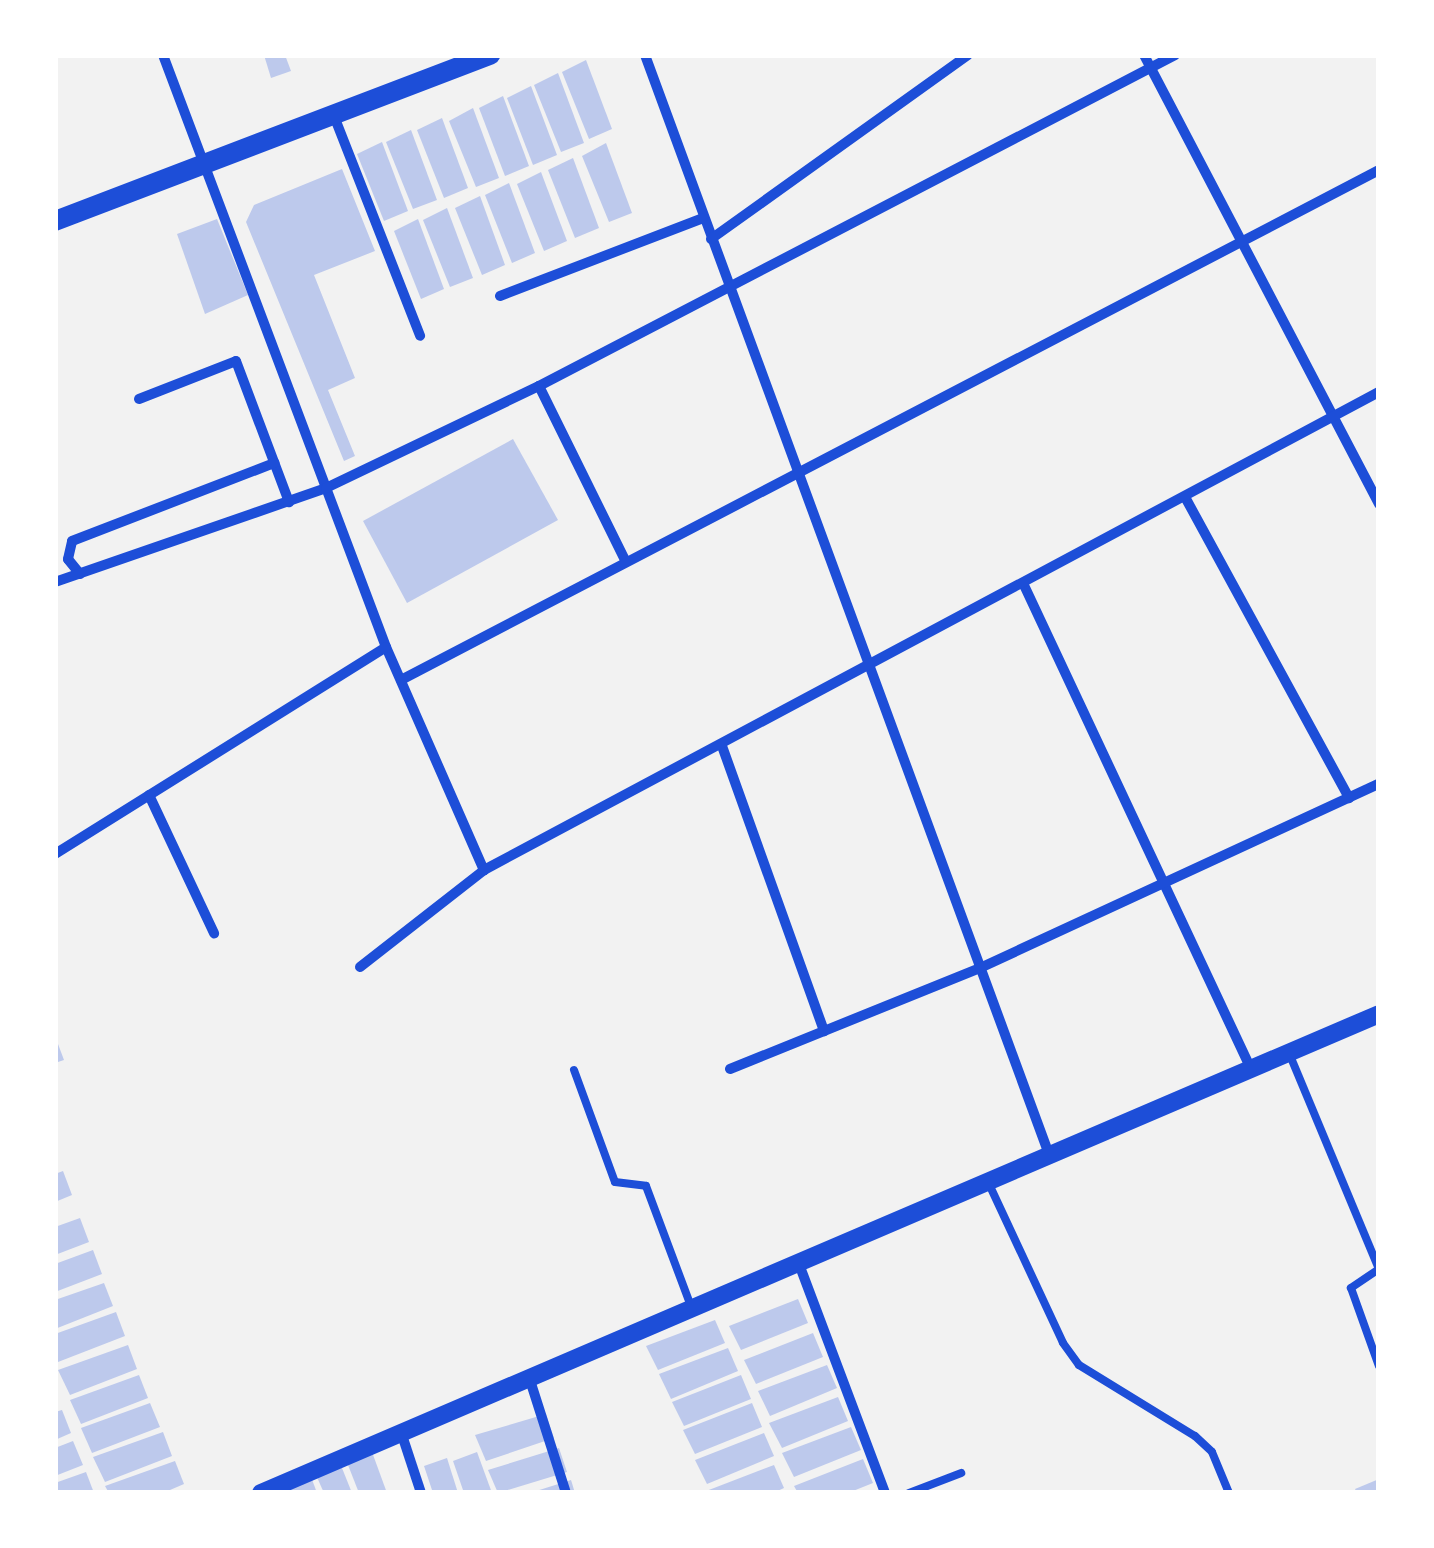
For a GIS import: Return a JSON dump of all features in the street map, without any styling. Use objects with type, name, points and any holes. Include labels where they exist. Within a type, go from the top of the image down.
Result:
[{"type":"main road","points":[[55,221],[490,55]]},
{"type":"street","points":[[163,55],[386,647],[484,870]]},
{"type":"street","points":[[646,55],[728,289],[1050,1158]]},
{"type":"street","points":[[711,239],[968,55]]},
{"type":"street","points":[[1144,55],[1379,504]]},
{"type":"street","points":[[55,582],[326,488],[540,386],[1175,55]]},
{"type":"street","points":[[334,116],[420,336]]},
{"type":"street","points":[[401,680],[1379,170]]},
{"type":"street","points":[[500,296],[704,218]]},
{"type":"street","points":[[140,399],[236,360],[288,502]]},
{"type":"street","points":[[540,386],[626,562]]},
{"type":"street","points":[[360,967],[484,870],[1379,392]]},
{"type":"street","points":[[80,574],[68,559],[72,541],[274,463]]},
{"type":"street","points":[[1184,497],[1349,798]]},
{"type":"street","points":[[1023,583],[1252,1070]]},
{"type":"street","points":[[55,854],[386,647]]},
{"type":"street","points":[[722,746],[824,1032]]},
{"type":"street","points":[[730,1069],[980,968],[1379,784]]},
{"type":"street","points":[[149,795],[214,933]]},
{"type":"street","points":[[261,1493],[1379,1014]]},
{"type":"street","points":[[798,1264],[885,1493]]},
{"type":"street","points":[[528,1376],[566,1493]]},
{"type":"street","points":[[401,1431],[421,1493]]},
{"type":"lane","points":[[1289,1054],[1379,1268],[1350,1288],[1379,1366]]},
{"type":"lane","points":[[574,1070],[615,1182],[646,1186],[692,1309]]},
{"type":"lane","points":[[989,1184],[1071,1354],[1099,1380],[1196,1436],[1212,1452],[1229,1493]]},
{"type":"lane","points":[[909,1493],[961,1474]]},
{"type":"building","points":[[264,55],[285,55],[291,71],[271,78]]},
{"type":"building","points":[[586,60],[612,129],[589,139],[562,72]]},
{"type":"building","points":[[558,73],[584,143],[561,152],[534,85]]},
{"type":"building","points":[[531,86],[557,155],[533,165],[507,98]]},
{"type":"building","points":[[503,96],[529,166],[505,176],[479,108]]},
{"type":"building","points":[[473,108],[499,178],[476,187],[449,121]]},
{"type":"building","points":[[442,118],[468,188],[444,198],[417,130]]},
{"type":"building","points":[[411,130],[437,200],[413,209],[386,142]]},
{"type":"building","points":[[382,142],[408,211],[384,221],[357,154]]},
{"type":"building","points":[[606,143],[632,213],[609,222],[582,156]]},
{"type":"building","points":[[573,158],[599,228],[575,238],[548,170]]},
{"type":"building","points":[[342,169],[375,251],[314,275],[355,378],[328,390],[355,456],[344,461],[246,222],[254,205]]},
{"type":"building","points":[[541,172],[567,241],[544,251],[517,184]]},
{"type":"building","points":[[509,183],[535,253],[512,263],[485,195]]},
{"type":"building","points":[[480,196],[505,265],[482,275],[455,208]]},
{"type":"building","points":[[447,208],[473,278],[450,287],[423,220]]},
{"type":"building","points":[[217,219],[248,295],[205,314],[177,234]]},
{"type":"building","points":[[418,219],[444,289],[421,299],[394,231]]},
{"type":"building","points":[[513,439],[558,520],[407,603],[363,521]]},
{"type":"building","points":[[55,1036],[64,1060],[55,1063]]},
{"type":"building","points":[[63,1171],[72,1195],[55,1202],[55,1174]]},
{"type":"building","points":[[80,1218],[89,1242],[55,1255],[55,1227]]},
{"type":"building","points":[[93,1250],[102,1274],[55,1292],[55,1264]]},
{"type":"building","points":[[104,1283],[113,1306],[55,1329],[55,1300]]},
{"type":"building","points":[[798,1299],[808,1323],[741,1350],[729,1326]]},
{"type":"building","points":[[116,1312],[125,1336],[58,1362],[55,1334]]},
{"type":"building","points":[[715,1320],[725,1343],[658,1370],[646,1346]]},
{"type":"building","points":[[813,1333],[823,1357],[756,1384],[744,1360]]},
{"type":"building","points":[[128,1345],[137,1369],[70,1395],[58,1370]]},
{"type":"building","points":[[728,1348],[738,1371],[671,1399],[659,1374]]},
{"type":"building","points":[[827,1365],[837,1388],[770,1416],[758,1391]]},
{"type":"building","points":[[139,1375],[148,1398],[81,1424],[70,1400]]},
{"type":"building","points":[[741,1375],[751,1399],[684,1426],[672,1402]]},
{"type":"building","points":[[838,1397],[848,1421],[782,1448],[769,1423]]},
{"type":"building","points":[[150,1403],[160,1427],[92,1453],[81,1428]]},
{"type":"building","points":[[752,1403],[762,1427],[695,1454],[683,1430]]},
{"type":"building","points":[[62,1410],[71,1433],[55,1440],[55,1412]]},
{"type":"building","points":[[546,1414],[554,1438],[486,1461],[475,1435]]},
{"type":"building","points":[[851,1427],[861,1450],[794,1477],[782,1453]]},
{"type":"building","points":[[163,1432],[172,1456],[105,1482],[93,1457]]},
{"type":"building","points":[[764,1433],[774,1456],[707,1484],[695,1460]]},
{"type":"building","points":[[73,1441],[83,1465],[55,1476],[55,1448]]},
{"type":"building","points":[[559,1448],[567,1472],[498,1493],[488,1470]]},
{"type":"building","points":[[372,1452],[387,1493],[359,1493],[348,1465]]},
{"type":"building","points":[[477,1452],[492,1493],[464,1493],[453,1461]]},
{"type":"building","points":[[447,1458],[458,1493],[433,1493],[424,1466]]},
{"type":"building","points":[[863,1459],[873,1483],[848,1493],[798,1493],[794,1486]]},
{"type":"building","points":[[175,1461],[184,1484],[163,1493],[109,1493],[105,1486]]},
{"type":"building","points":[[340,1463],[352,1493],[324,1493],[316,1475]]},
{"type":"building","points":[[774,1465],[784,1488],[773,1493],[701,1493]]},
{"type":"building","points":[[86,1472],[94,1493],[55,1493],[55,1483]]},
{"type":"building","points":[[310,1474],[317,1493],[288,1493],[285,1487]]},
{"type":"building","points":[[1379,1479],[1379,1493],[1357,1493],[1355,1489]]},
{"type":"building","points":[[571,1480],[575,1493],[533,1493],[533,1492]]}]
